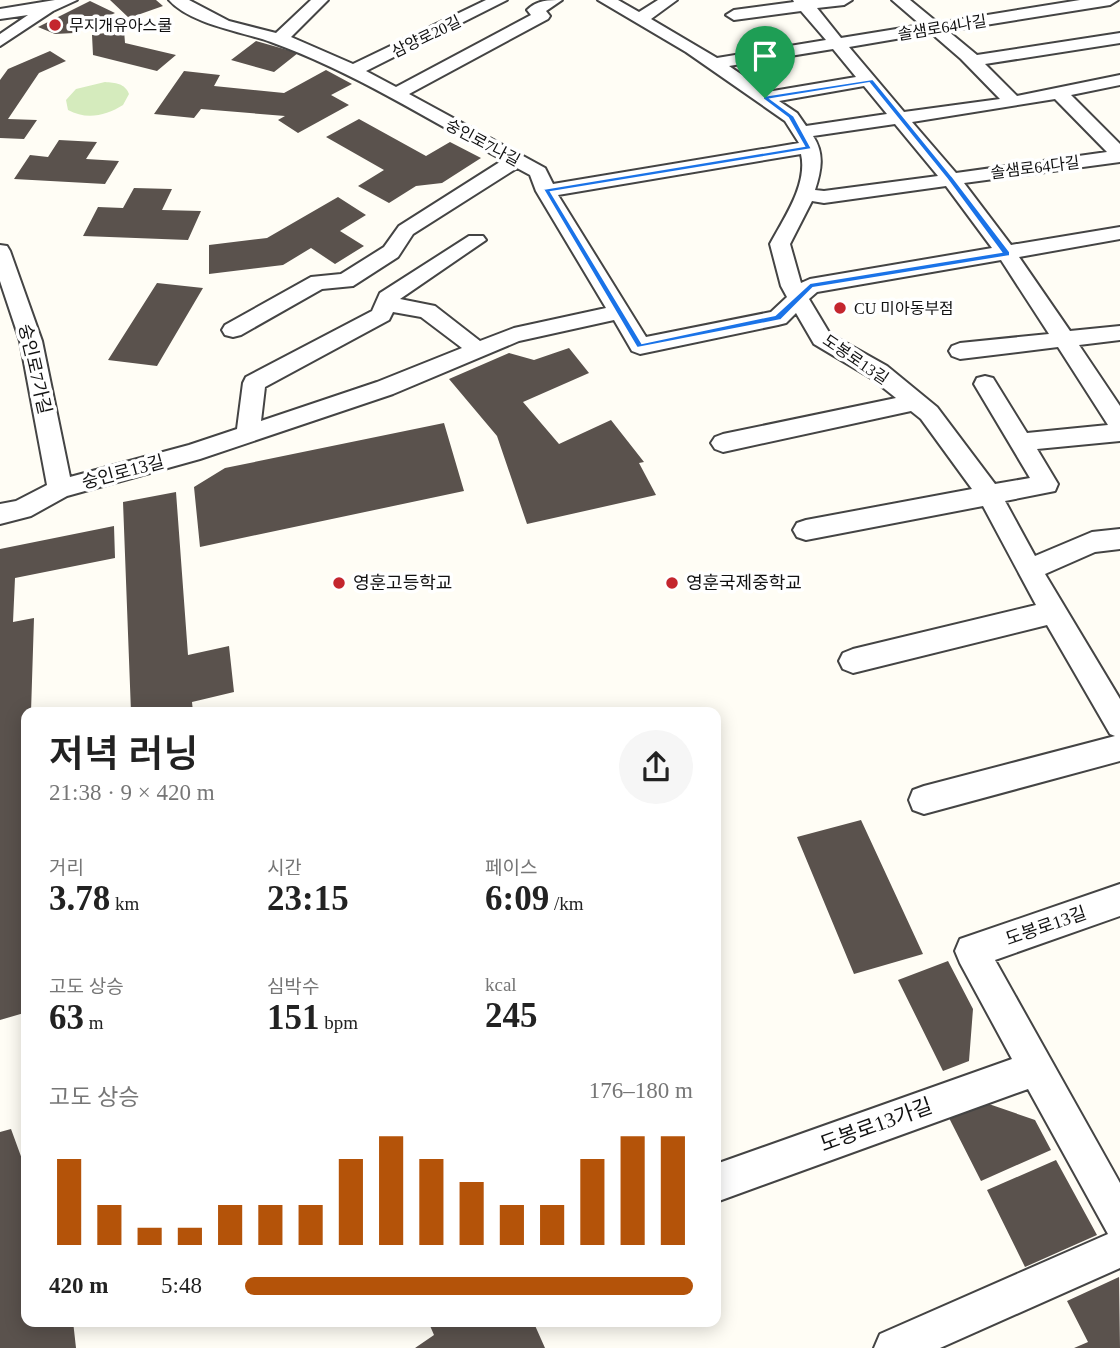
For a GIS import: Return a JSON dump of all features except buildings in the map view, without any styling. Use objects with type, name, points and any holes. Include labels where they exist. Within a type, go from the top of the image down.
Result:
[{"type":"street","points":[[0,16],[51,7],[69,0]]},
{"type":"street","name":"숭인로7나길","points":[[177,0],[207,18],[297,44],[353,71],[538,172],[546,191],[640,346],[778,318],[799,300]]},
{"type":"street","points":[[279,40],[320,0]]},
{"type":"street","name":"삼양로20길","points":[[353,71],[499,0]]},
{"type":"street","points":[[395,95],[542,16],[535,10],[554,0]]},
{"type":"street","points":[[606,0],[715,63],[791,117],[805,139]]},
{"type":"street","points":[[641,18],[669,0]]},
{"type":"street","points":[[734,15],[804,3],[844,0]]},
{"type":"street","points":[[900,0],[973,61],[1013,102]]},
{"type":"street","name":"솔샘로64나길","points":[[840,43],[932,28],[1039,5],[1110,0]]},
{"type":"street","points":[[804,3],[950,178],[1007,254],[1120,424]]},
{"type":"street","points":[[546,191],[902,120],[1013,102],[1058,92],[1113,71],[1039,5]]},
{"type":"street","points":[[0,41],[51,7]]},
{"type":"street","points":[[0,16],[15,31]]},
{"type":"street","points":[[973,61],[1120,38]]},
{"type":"street","points":[[715,63],[840,43]]},
{"type":"street","points":[[765,98],[870,80]]},
{"type":"street","points":[[1058,92],[1120,155]]},
{"type":"street","name":"도봉로13길","points":[[805,139],[813,165],[804,194],[780,244],[790,285],[822,339],[879,372],[929,413],[989,494],[1120,725]]},
{"type":"street","name":"솔샘로64다길","points":[[950,178],[1120,155]]},
{"type":"street","points":[[233,330],[318,282],[346,281],[391,252],[406,230],[516,160]]},
{"type":"street","points":[[804,194],[824,197],[950,178]]},
{"type":"street","points":[[799,300],[810,286],[1120,233]]},
{"type":"street","points":[[248,434],[254,383],[381,315],[387,298],[476,240]]},
{"type":"street","name":"숭인로7가길","points":[[0,251],[31,341],[60,489]]},
{"type":"street","points":[[385,304],[427,311],[468,341],[475,351]]},
{"type":"street","name":"숭인로13길","points":[[0,514],[22,509],[60,489],[192,453],[385,388],[514,335],[619,312]]},
{"type":"street","points":[[960,351],[1120,333]]},
{"type":"street","points":[[806,530],[1046,484],[985,384]]},
{"type":"street","name":"도봉로13길","points":[[723,443],[916,402]]},
{"type":"street","points":[[1020,442],[1120,432]]},
{"type":"street","points":[[1030,570],[1092,542],[1120,539]]},
{"type":"street","points":[[853,662],[1054,612]]},
{"type":"street","points":[[924,800],[1120,748]]},
{"type":"street","name":"도봉로13길","points":[[1037,1068],[972,951],[1120,900]]},
{"type":"street","points":[[1037,1068],[1120,1220]]},
{"type":"street","name":"도봉로13가길","points":[[721,1181],[1037,1068]]},
{"type":"street","points":[[894,1348],[1120,1248]]},
{"type":"green space","points":[[105,82],[119,84],[127,90],[129,94],[123,105],[110,112],[89,116],[68,110],[66,100],[76,89]]},
{"type":"place","name":"무지개유아스쿨","points":[[55,25]]},
{"type":"place","name":"CU 미아동부점","points":[[840,308]]},
{"type":"place","name":"영훈고등학교","points":[[339,583]]},
{"type":"place","name":"영훈국제중학교","points":[[672,583]]},
{"type":"route","points":[[870,80],[950,178],[1007,254],[810,286],[799,300],[778,318],[640,346],[546,191],[809,147],[791,117],[765,98],[870,80]]}]
